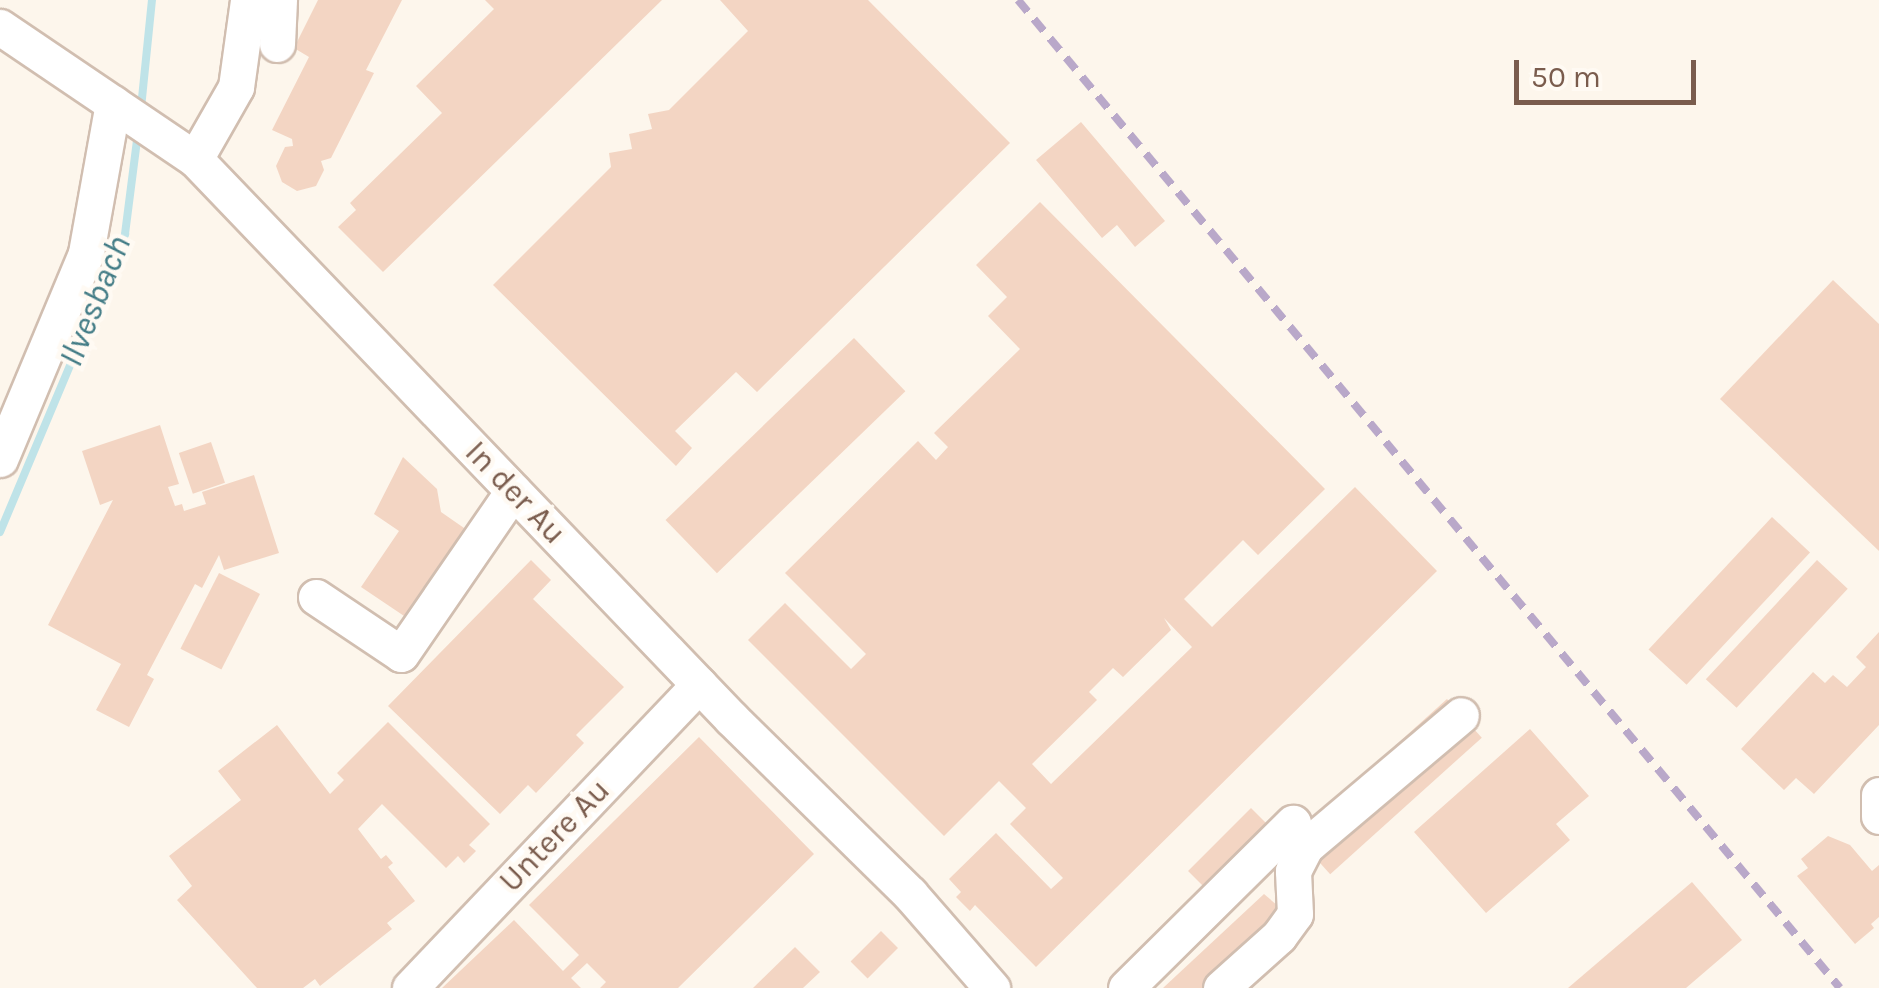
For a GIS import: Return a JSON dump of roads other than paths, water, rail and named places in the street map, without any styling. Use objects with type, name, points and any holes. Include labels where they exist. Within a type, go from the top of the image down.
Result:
[{"type":"street","points":[[195,159],[236,87],[248,0]]},
{"type":"street","points":[[277,44],[279,0]]},
{"type":"street","name":"In der Au","points":[[4,30],[195,159],[699,684],[910,894],[992,988]]},
{"type":"street","points":[[0,459],[86,253],[131,114]]},
{"type":"street","points":[[316,596],[401,654],[513,491]]},
{"type":"street","name":"Untere Au","points":[[410,988],[699,684]]},
{"type":"street","points":[[1221,988],[1279,936],[1296,914],[1294,872],[1305,846],[1461,714]]},
{"type":"street","points":[[1879,795],[1879,816]]},
{"type":"street","points":[[1126,988],[1293,823]]},
{"type":"street","points":[[1256,859],[1298,901]]},
{"type":"waterway","name":"Ilvesbach","points":[[141,108],[152,0]]},
{"type":"waterway","name":"Ilvesbach","points":[[0,532],[125,234],[138,132]]},
{"type":"railway","points":[[1018,0],[1840,988]]}]
